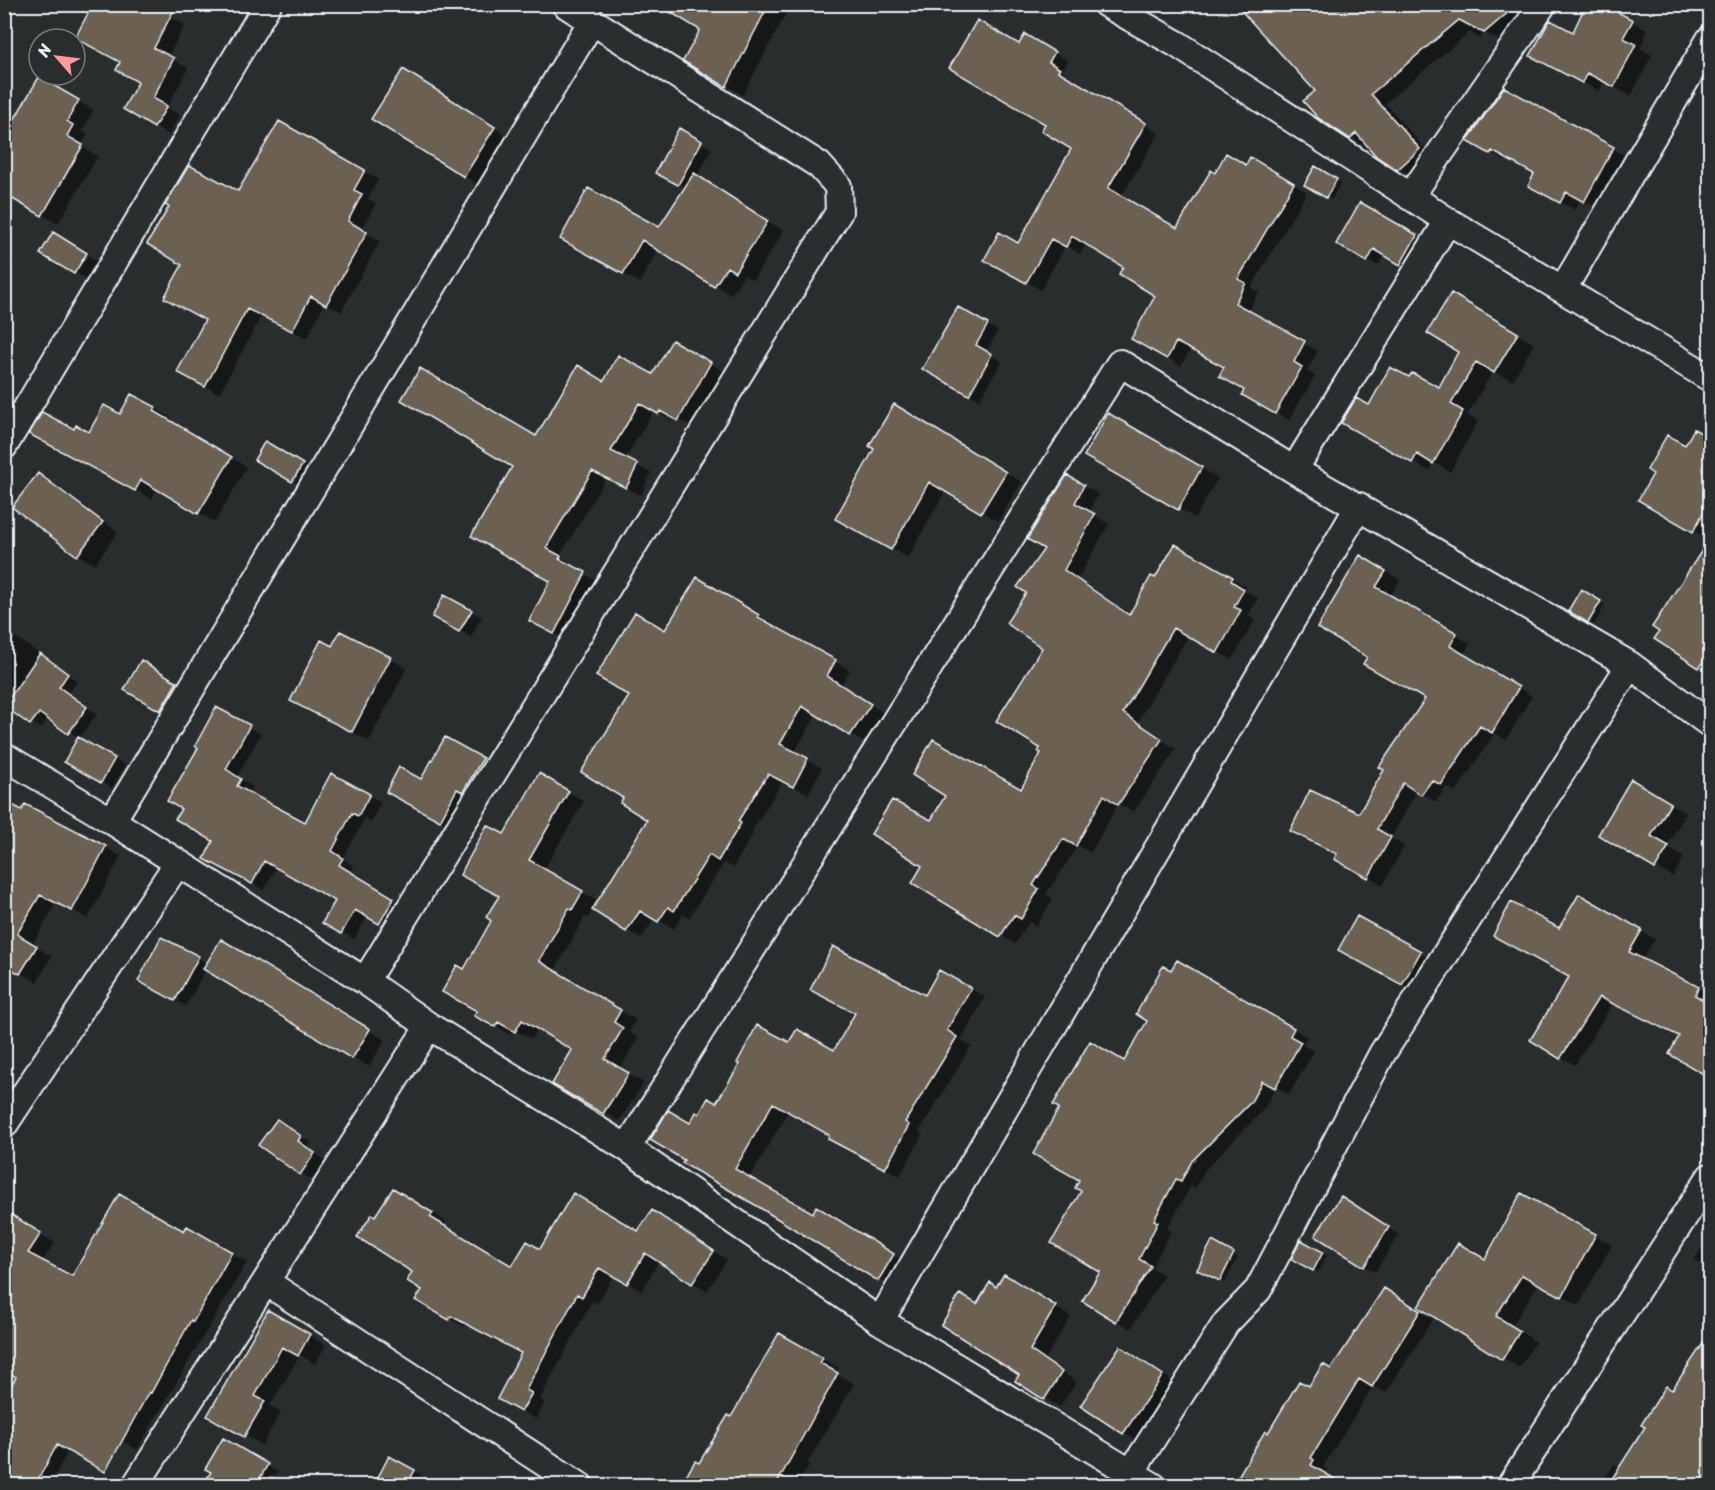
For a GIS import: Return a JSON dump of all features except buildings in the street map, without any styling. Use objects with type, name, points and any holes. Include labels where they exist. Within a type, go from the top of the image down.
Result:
[{"type":"street","points":[[4,446],[268,4]]},
{"type":"street","points":[[365,981],[839,212],[838,186],[819,165],[565,4]]},
{"type":"street","points":[[1106,4],[1177,44],[1448,221],[1710,378]]},
{"type":"street","points":[[1410,197],[1543,4]]},
{"type":"street","points":[[112,821],[592,21]]},
{"type":"street","points":[[1563,289],[1710,39]]},
{"type":"street","points":[[1294,470],[1448,221]]},
{"type":"street","points":[[627,1148],[1120,363],[1294,470],[1630,665],[1710,724]]},
{"type":"street","points":[[880,1321],[1359,506]]},
{"type":"street","points":[[1132,1471],[1226,1323],[1258,1290],[1382,1054],[1630,665]]},
{"type":"street","points":[[4,756],[112,821],[365,981],[429,1026],[627,1148],[880,1321],[1154,1485]]},
{"type":"street","points":[[4,1125],[177,864]]},
{"type":"street","points":[[135,1485],[429,1026]]},
{"type":"street","points":[[1510,1485],[1710,1177]]},
{"type":"street","points":[[266,1282],[580,1485]]}]
